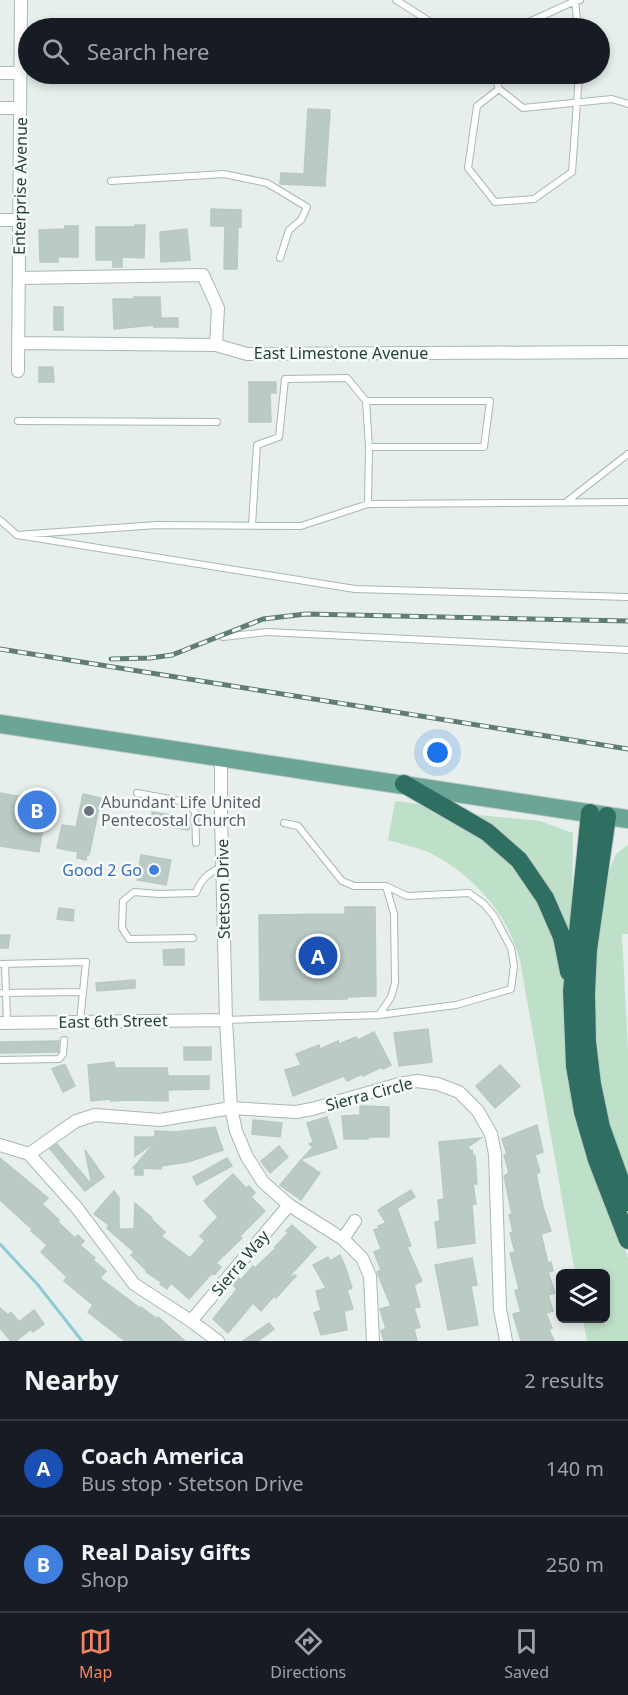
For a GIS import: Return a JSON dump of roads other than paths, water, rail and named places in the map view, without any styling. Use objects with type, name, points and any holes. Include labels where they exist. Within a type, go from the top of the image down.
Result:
[{"type":"highway","points":[[404,784],[487,832],[519,860],[545,898],[562,937],[572,991],[574,1066],[583,1112],[597,1160],[628,1240]]},
{"type":"highway","points":[[572,991],[598,814]]},
{"type":"highway","points":[[598,814],[588,950],[587,1042],[592,1084],[601,1127],[628,1202]]},
{"type":"main road","points":[[0,724],[628,819]]},
{"type":"street","name":"Enterprise Avenue","points":[[21,0],[21,18]]},
{"type":"street","points":[[0,73],[18,73]]},
{"type":"street","name":"Enterprise Avenue","points":[[18,371],[21,84]]},
{"type":"street","points":[[0,108],[20,108]]},
{"type":"street","points":[[0,220],[19,220]]},
{"type":"street","points":[[19,278],[203,275],[218,308],[216,345]]},
{"type":"street","name":"East Limestone Avenue","points":[[18,343],[216,345],[247,354],[628,352]]},
{"type":"street","name":"Stetson Drive","points":[[221,758],[226,1020],[231,1108],[236,1131],[247,1157],[263,1182],[289,1205],[343,1239],[362,1258],[370,1276],[373,1341]]},
{"type":"street","name":"East 6th Street","points":[[4,1023],[226,1020]]},
{"type":"street","name":"Sierra Circle","points":[[29,1154],[76,1121],[95,1115],[160,1120],[231,1108],[296,1112],[417,1081],[438,1084],[459,1092],[478,1112],[491,1134],[495,1154],[500,1309],[506,1341]]},
{"type":"street","points":[[0,1145],[29,1154],[77,1208],[134,1284],[218,1341]]},
{"type":"street","name":"Sierra Way","points":[[191,1321],[289,1205]]},
{"type":"street","points":[[343,1239],[355,1221]]},
{"type":"lane","points":[[396,0],[424,18]]},
{"type":"lane","points":[[537,18],[580,0]]},
{"type":"lane","points":[[574,1],[577,18]]},
{"type":"lane","points":[[497,84],[499,89],[523,108],[612,99],[628,104]]},
{"type":"lane","points":[[499,89],[477,106],[468,168],[495,202],[534,199],[572,172],[578,84]]},
{"type":"lane","points":[[111,181],[224,174],[267,183],[307,207],[301,220],[289,230],[280,258]]},
{"type":"lane","points":[[252,525],[257,445],[279,437],[285,379],[346,378],[366,401],[369,447],[368,504]]},
{"type":"lane","points":[[366,401],[490,401],[484,447],[369,447]]},
{"type":"lane","points":[[18,422],[217,422]]},
{"type":"lane","points":[[564,503],[628,454]]},
{"type":"lane","points":[[17,535],[157,525],[301,526],[368,504],[628,502]]},
{"type":"lane","points":[[0,520],[17,535],[355,589],[628,597]]},
{"type":"lane","points":[[223,637],[267,632],[628,650]]},
{"type":"lane","points":[[137,793],[186,802],[195,812],[196,843]]},
{"type":"lane","points":[[226,1020],[379,1015],[456,1005],[511,989],[514,966],[511,948],[494,916],[484,904],[469,893],[407,896],[386,886],[354,886],[342,881],[298,826],[284,823]]},
{"type":"lane","points":[[193,938],[129,939],[122,928],[123,901],[134,892],[196,893],[200,882],[210,872],[222,867]]},
{"type":"lane","points":[[379,1015],[391,997],[395,983],[394,914],[386,886]]},
{"type":"lane","points":[[4,1023],[3,964],[86,962],[81,1022]]},
{"type":"lane","points":[[3,993],[82,992]]},
{"type":"lane","points":[[0,1060],[59,1059],[63,1054],[64,1040]]},
{"type":"waterway","points":[[0,1244],[38,1285],[82,1341]]},
{"type":"railway","points":[[111,659],[172,655],[263,619],[306,614],[628,621]]},
{"type":"railway","points":[[0,649],[628,749]]},
{"type":"place","name":"Real Daisy Gifts","points":[[37,810]]},
{"type":"place","name":"Abundant Life United Pentecostal Church","points":[[89,811]]},
{"type":"place","name":"Good 2 Go","points":[[154,870]]},
{"type":"place","name":"Coach America","points":[[318,956]]}]
